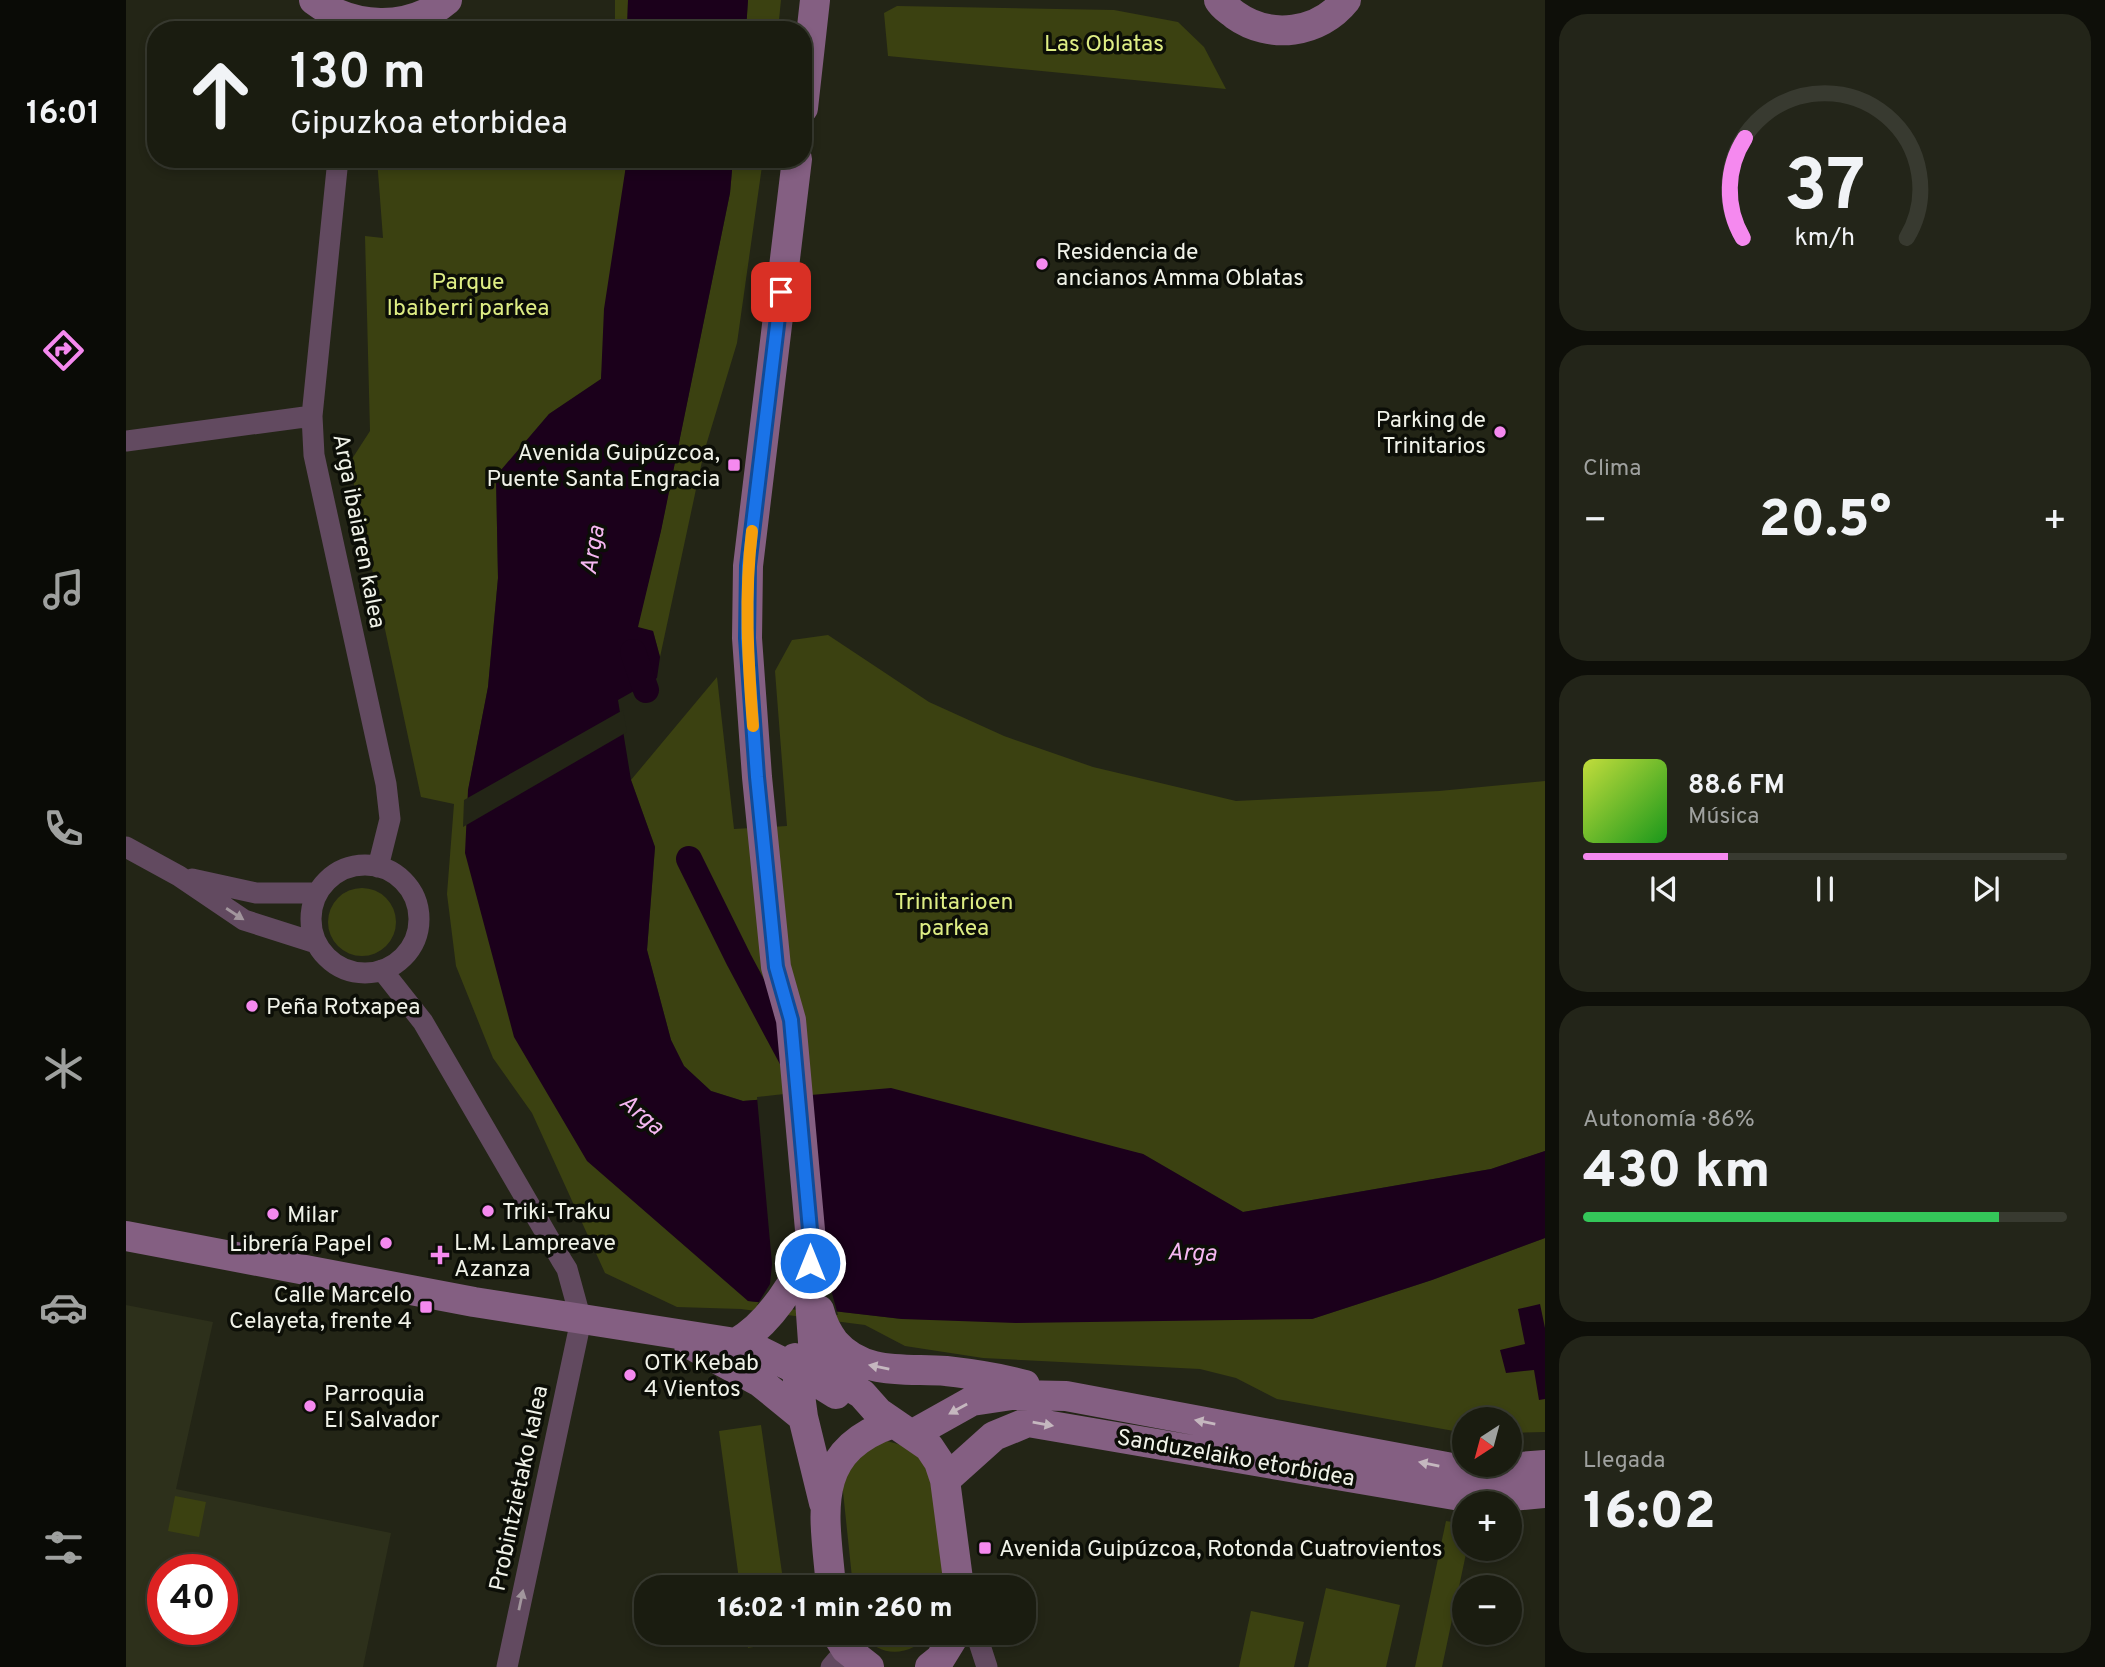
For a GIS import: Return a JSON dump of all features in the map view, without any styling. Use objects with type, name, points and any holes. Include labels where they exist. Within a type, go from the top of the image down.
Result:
[{"type":"main road","points":[[407,21],[447,0]]},
{"type":"main road","points":[[812,27],[815,0]]},
{"type":"main road","points":[[1218,2],[1248,24],[1278,32],[1309,27],[1337,11],[1346,0]]},
{"type":"main road","points":[[324,13],[362,21]]},
{"type":"main road","points":[[796,168],[748,566],[747,638],[757,777],[776,967],[772,1014],[791,1242],[811,1351],[803,1417],[824,1503],[830,1575]]},
{"type":"main road","points":[[126,1236],[454,1299],[673,1335],[811,1351],[829,1336],[821,1319],[817,1298],[799,1286]]},
{"type":"main road","points":[[736,1343],[749,1335],[799,1286]]},
{"type":"main road","points":[[673,1335],[760,1382],[803,1417]]},
{"type":"main road","points":[[811,1351],[849,1403],[895,1423],[929,1447],[939,1462],[946,1480],[958,1575]]},
{"type":"main road","name":"Sanduzelaiko etorbidea","points":[[811,1351],[878,1369],[947,1371],[1011,1381],[1066,1396],[1468,1471],[1545,1465]]},
{"type":"main road","name":"Sanduzelaiko etorbidea","points":[[824,1503],[832,1474],[841,1457],[858,1439],[874,1430],[972,1401],[1012,1395],[1066,1396]]},
{"type":"main road","name":"Sanduzelaiko etorbidea","points":[[946,1480],[994,1436],[1028,1422],[1478,1499],[1545,1493]]},
{"type":"main road","points":[[930,1667],[940,1659],[949,1645]]},
{"type":"main road","points":[[835,1652],[846,1648],[869,1667]]},
{"type":"street","name":"Arga ibaiaren kalea","points":[[337,168],[312,416],[314,455],[386,784],[390,819],[378,867]]},
{"type":"street","points":[[126,441],[312,416]]},
{"type":"street","points":[[126,847],[179,876],[244,920],[316,943]]},
{"type":"street","points":[[361,865],[378,867],[394,874],[407,885],[416,900],[419,917],[417,934],[410,950],[398,963],[367,973],[352,972],[331,961],[316,943],[312,910],[317,893],[328,879],[343,870],[361,865]]},
{"type":"street","points":[[179,876],[256,893],[317,893]]},
{"type":"street","points":[[382,970],[423,1022],[567,1269],[580,1320]]},
{"type":"street","name":"Probintzietako kalea","points":[[507,1667],[580,1320]]},
{"type":"street","points":[[980,1645],[987,1667]]},
{"type":"shaded area","points":[[126,1305],[213,1322],[176,1489],[391,1533],[363,1667],[126,1667]]},
{"type":"green space","points":[[615,0],[628,0],[627,21],[615,21]]},
{"type":"green space","points":[[748,0],[781,0],[779,21],[747,21]]},
{"type":"green space","name":"Las Oblatas","points":[[897,6],[1114,10],[1178,22],[1204,47],[1226,89],[888,56],[884,13]]},
{"type":"green space","name":"Parque Ibaiberri parkea","points":[[378,168],[626,168],[601,379],[549,414],[496,476],[498,578],[488,687],[468,791],[748,1301],[902,1319],[1312,1319],[1432,1280],[1545,1238],[1545,1432],[1522,1433],[1522,1407],[1452,1407],[1452,1431],[1277,1399],[1236,1378],[1200,1369],[983,1358],[905,1346],[865,1325],[741,1309],[677,1307],[605,1273],[532,1113],[493,1058],[456,966],[447,894],[454,804],[421,797],[350,462],[370,431],[365,236],[383,238]]},
{"type":"green space","points":[[732,168],[762,168],[737,343],[704,452],[660,657],[653,631],[637,628],[661,530],[730,193]]},
{"type":"green space","name":"Trinitarioen parkea","points":[[828,635],[929,702],[1004,736],[1093,767],[1236,801],[1439,791],[1545,781],[1545,1151],[1491,1169],[1243,1212],[1143,1154],[812,1095],[743,1101],[711,1091],[684,1066],[671,1040],[647,950],[655,847],[631,780],[717,677],[734,829],[787,826],[775,671],[792,640]]},
{"type":"green space","points":[[369,888],[390,903],[396,915],[394,935],[386,946],[369,956],[355,956],[338,946],[330,935],[328,915],[338,898],[349,890]]},
{"type":"green space","points":[[761,1425],[782,1575],[738,1575],[719,1431]]},
{"type":"green space","points":[[887,1441],[906,1447],[921,1457],[927,1468],[936,1501],[945,1575],[852,1575],[842,1482],[856,1453]]},
{"type":"green space","points":[[175,1496],[206,1502],[199,1537],[168,1531]]},
{"type":"green space","points":[[1446,1521],[1452,1522],[1452,1561],[1464,1561],[1461,1575],[1452,1575],[1452,1620],[1442,1667],[1415,1667]]},
{"type":"green space","points":[[1326,1588],[1400,1605],[1386,1667],[1308,1667]]},
{"type":"green space","points":[[1251,1611],[1304,1622],[1294,1667],[1239,1667]]},
{"type":"green space","points":[[874,1645],[916,1645],[897,1652]]},
{"type":"water","points":[[628,0],[748,0],[747,21],[627,21]]},
{"type":"water","name":"Arga","points":[[626,168],[732,168],[730,193],[661,531],[638,627],[653,631],[660,657],[657,678],[618,700],[631,780],[655,847],[647,950],[671,1040],[684,1066],[711,1091],[743,1101],[891,1088],[1143,1154],[1243,1212],[1491,1169],[1545,1151],[1545,1238],[1432,1280],[1312,1319],[1016,1323],[902,1319],[748,1301],[587,1161],[514,1037],[465,853],[468,790],[488,687],[498,578],[496,476],[549,414],[601,379],[604,309]]},
{"type":"water","points":[[1540,1304],[1545,1328],[1545,1399],[1539,1400],[1534,1370],[1506,1373],[1500,1350],[1525,1344],[1518,1309]]},
{"type":"pier","points":[[623,710],[627,732],[463,827],[464,800]]},
{"type":"pier","points":[[811,1091],[830,1286],[838,1315],[757,1305],[770,1284],[772,1264],[757,1097]]},
{"type":"waterway","points":[[633,652],[646,690]]},
{"type":"waterway","points":[[689,859],[794,1063]]},
{"type":"slow traffic","points":[[752,531],[748,566],[747,638],[753,726]]},
{"type":"place","name":"Residencia de ancianos Amma Oblatas","points":[[1042,264]]},
{"type":"place","name":"Parking de Trinitarios","points":[[1500,432]]},
{"type":"place","name":"Avenida Guipúzcoa, Puente Santa Engracia","points":[[734,465]]},
{"type":"place","name":"Peña Rotxapea","points":[[252,1006]]},
{"type":"place","name":"Triki-Traku","points":[[488,1211]]},
{"type":"place","name":"Milar","points":[[273,1214]]},
{"type":"place","name":"Librería Papel","points":[[386,1243]]},
{"type":"place","name":"L.M. Lampreave Azanza","points":[[440,1255]]},
{"type":"place","name":"Calle Marcelo Celayeta, frente 4","points":[[426,1307]]},
{"type":"place","name":"OTK Kebab 4 Vientos","points":[[630,1375]]},
{"type":"place","name":"Parroquia El Salvador","points":[[310,1406]]},
{"type":"place","name":"Avenida Guipúzcoa, Rotonda Cuatrovientos","points":[[985,1548]]},
{"type":"route","points":[[781,292],[748,566],[747,638],[757,777],[776,967],[791,1020],[811,1241],[810,1263]]}]
